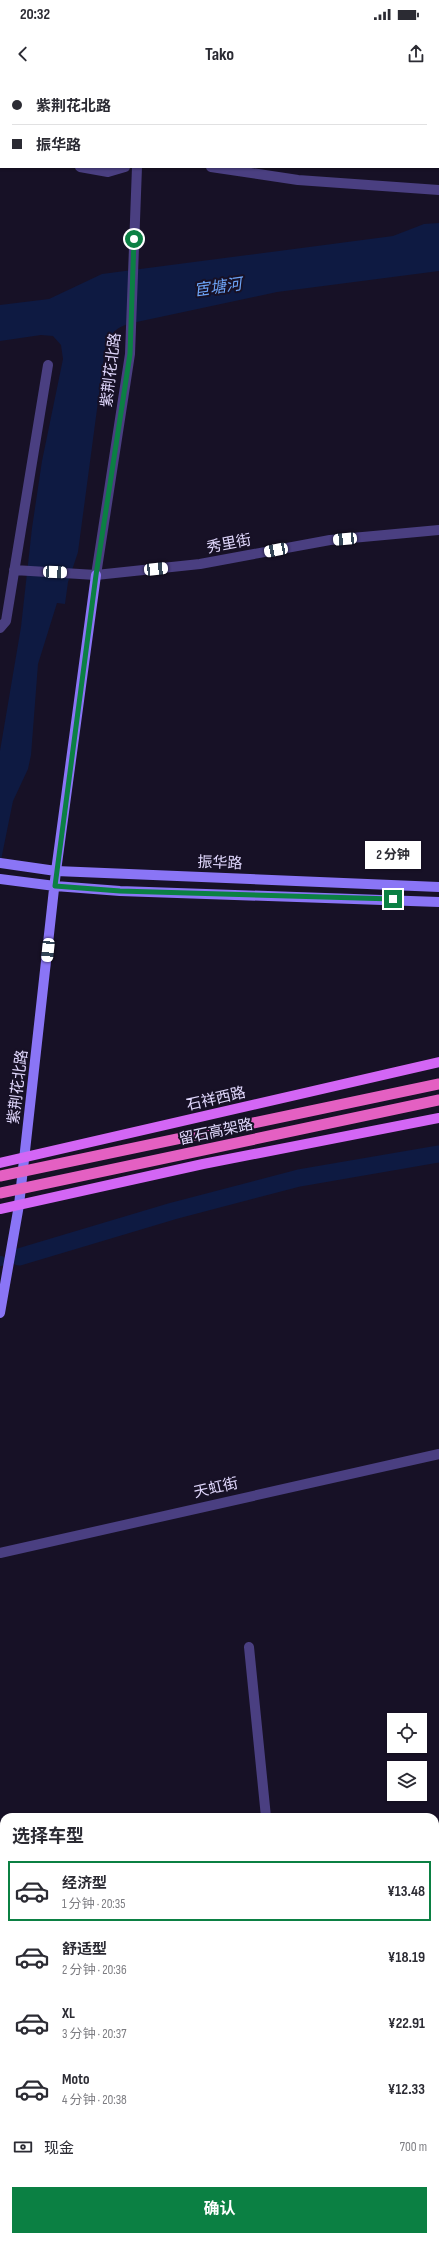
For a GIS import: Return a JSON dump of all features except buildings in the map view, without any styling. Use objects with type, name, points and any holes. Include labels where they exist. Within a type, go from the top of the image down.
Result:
[{"type":"highway","name":"留石高架路","points":[[0,1176],[439,1084]]},
{"type":"highway","name":"留石高架路","points":[[0,1193],[439,1100]]},
{"type":"main road","name":"紫荆花北路","points":[[0,1313],[19,1206],[56,871],[96,575]]},
{"type":"main road","name":"振华路","points":[[0,863],[56,871],[439,887]]},
{"type":"main road","name":"振华路","points":[[0,879],[55,886],[120,891],[439,902]]},
{"type":"main road","name":"石祥西路","points":[[0,1163],[439,1062]]},
{"type":"main road","points":[[0,1209],[203,1164],[439,1118]]},
{"type":"street","points":[[86,168],[108,172],[122,168]]},
{"type":"street","name":"紫荆花北路","points":[[96,575],[130,354],[137,168]]},
{"type":"street","points":[[218,168],[298,180],[439,190]]},
{"type":"street","points":[[0,628],[6,621],[48,365]]},
{"type":"street","name":"秀里街","points":[[14,570],[96,575],[200,564],[330,540],[439,530]]},
{"type":"street","name":"天虹街","points":[[0,1553],[439,1454]]},
{"type":"street","points":[[249,1647],[266,1813]]},
{"type":"water","name":"宦塘河","points":[[439,223],[439,271],[277,292],[132,323],[117,329],[114,332],[105,349],[78,552],[68,582],[65,604],[57,603],[38,664],[31,755],[28,769],[13,801],[0,865],[0,751],[21,627],[32,528],[42,461],[63,359],[61,345],[53,336],[41,335],[0,341],[0,305],[49,299],[102,274],[393,236],[424,224]]},
{"type":"waterway","points":[[19,1257],[173,1211],[299,1178],[439,1154]]},
{"type":"route","points":[[134,239],[130,354],[96,575],[55,886],[120,891],[393,899]]}]
